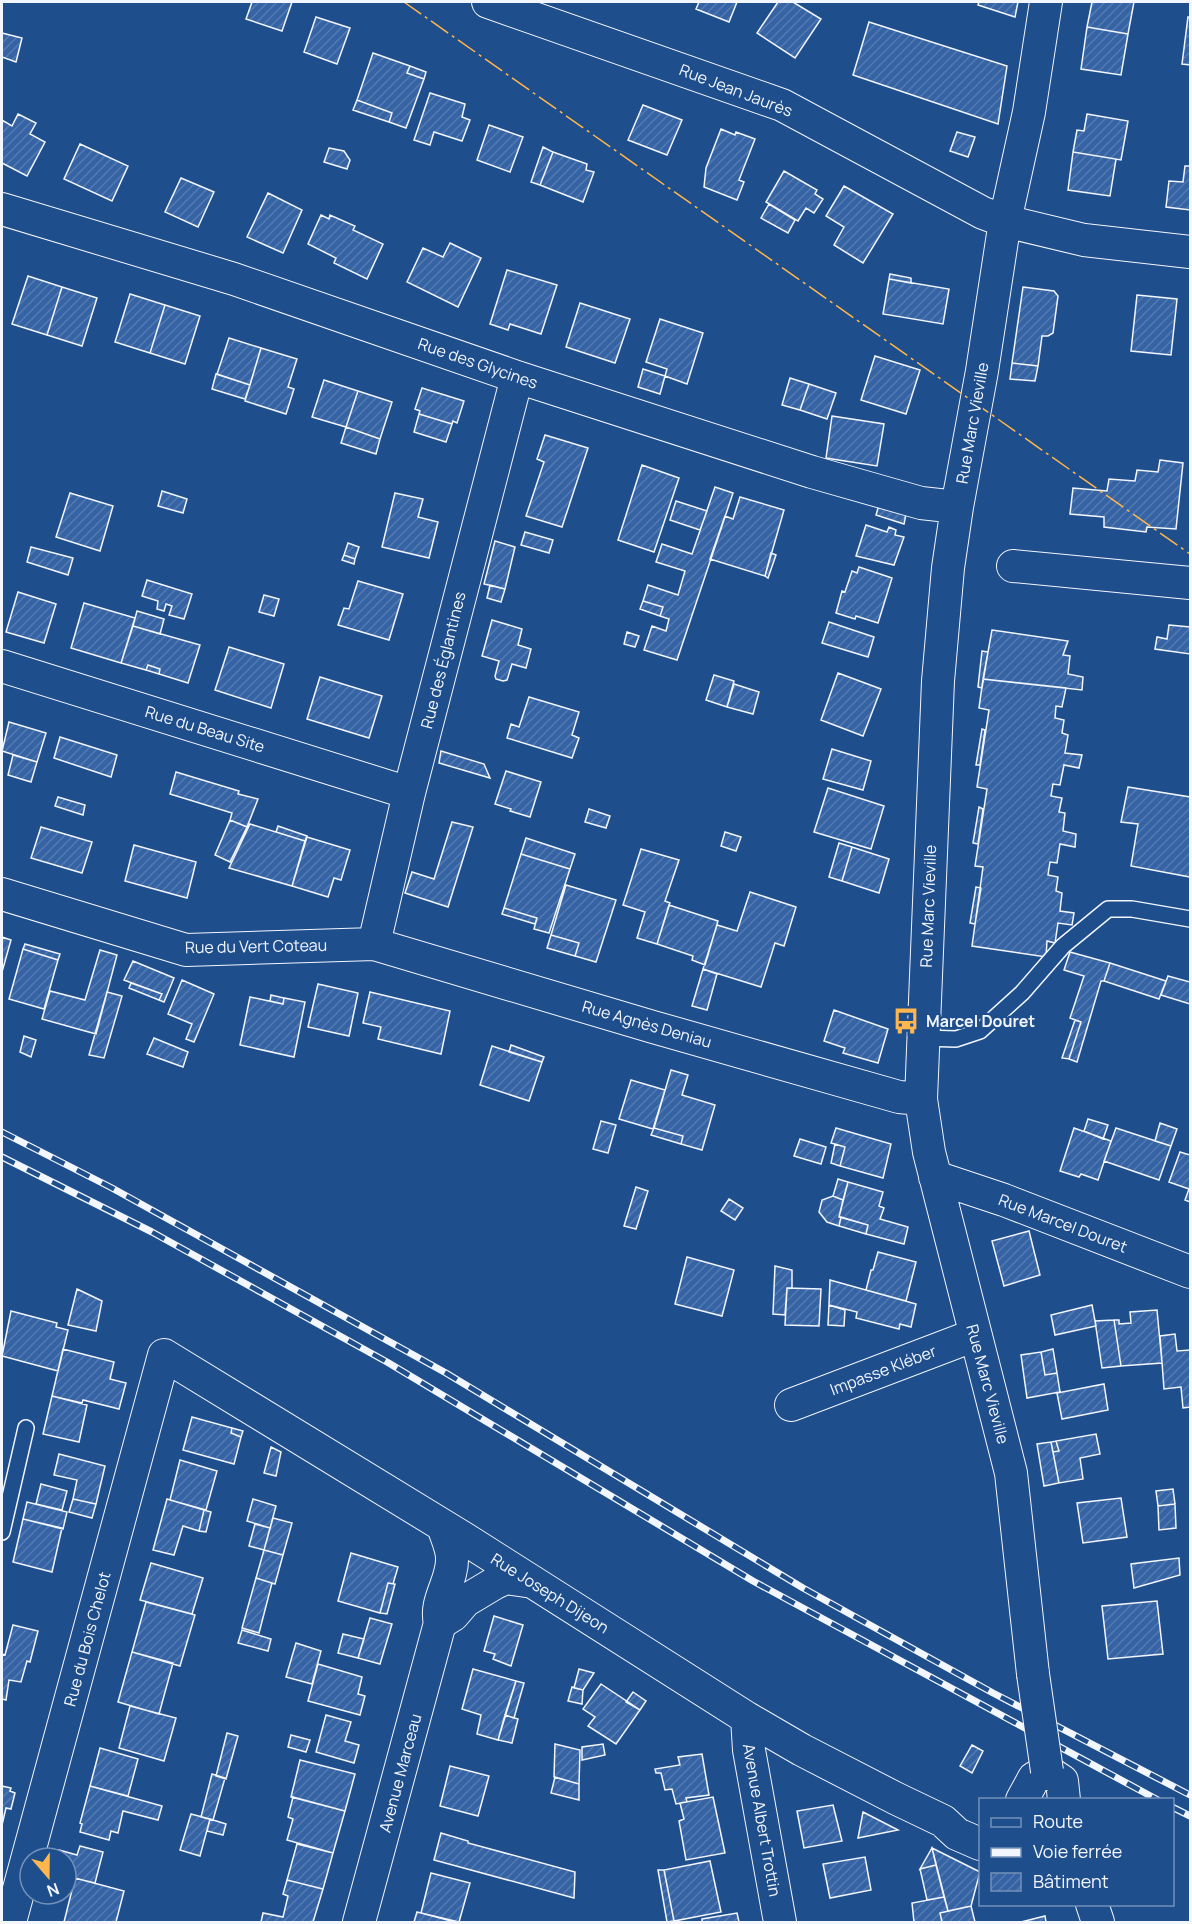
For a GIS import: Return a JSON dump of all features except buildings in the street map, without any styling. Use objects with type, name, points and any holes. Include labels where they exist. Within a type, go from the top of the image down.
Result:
[{"type":"street","name":"Rue Jean Jaurès","points":[[488,2],[782,105],[983,213],[1005,221],[1084,240],[1191,252]]},
{"type":"street","name":"Rue Marc Vieville","points":[[1046,2],[1029,112],[1005,221],[948,568],[938,681],[921,1099],[935,1177],[1011,1473],[1033,1674],[1047,1771],[1062,1781],[1064,1798]]},
{"type":"street","name":"Rue des Glycines","points":[[2,209],[234,279],[517,377],[812,472],[921,503],[957,507]]},
{"type":"street","name":"Rue des Églantines","points":[[374,944],[409,793],[517,377]]},
{"type":"street","points":[[1013,566],[1191,583]]},
{"type":"street","name":"Rue du Beau Site","points":[[2,666],[409,793]]},
{"type":"street","name":"Rue du Vert Coteau","points":[[2,894],[186,950],[374,944]]},
{"type":"street","name":"Rue Agnès Deniau","points":[[374,944],[877,1091],[899,1097],[921,1099]]},
{"type":"street","name":"Rue Marcel Douret","points":[[935,1177],[1004,1200],[1191,1272]]},
{"type":"street","name":"Impasse Kléber","points":[[791,1404],[975,1335]]},
{"type":"street","name":"Rue Joseph Dijeon","points":[[164,1355],[454,1532],[747,1718],[812,1755],[943,1821],[957,1834],[979,1844]]},
{"type":"street","name":"Rue du Bois Chelot","points":[[10,1923],[164,1355]]},
{"type":"street","name":"Avenue Marceau","points":[[359,1923],[440,1623],[437,1612],[451,1576],[454,1532]]},
{"type":"street","points":[[440,1623],[453,1615],[465,1601],[495,1582],[506,1578],[533,1582]]},
{"type":"street","name":"Avenue Albert Trottin","points":[[747,1718],[748,1750],[780,1923]]},
{"type":"street","points":[[1023,1798],[1034,1778],[1047,1771]]},
{"type":"street","name":"Rue Joseph Dijeon","points":[[943,1821],[979,1820]]},
{"type":"street","points":[[1092,1906],[1098,1923]]},
{"type":"lane","points":[[923,1038],[956,1039],[980,1031],[1022,993],[1063,946],[1108,909],[1132,909],[1191,919]]},
{"type":"lane","points":[[2,1532],[26,1428]]},
{"type":"railway","points":[[2,1132],[112,1188],[446,1373],[803,1588],[993,1693],[1190,1795]]},
{"type":"railway","points":[[2,1157],[152,1232],[387,1362],[753,1581],[1154,1798]]},
{"type":"railway","points":[[1174,1808],[1190,1816]]},
{"type":"power","points":[[404,2],[1190,554]]},
{"type":"place","name":"Marcel Douret","points":[[906,1021]]}]
